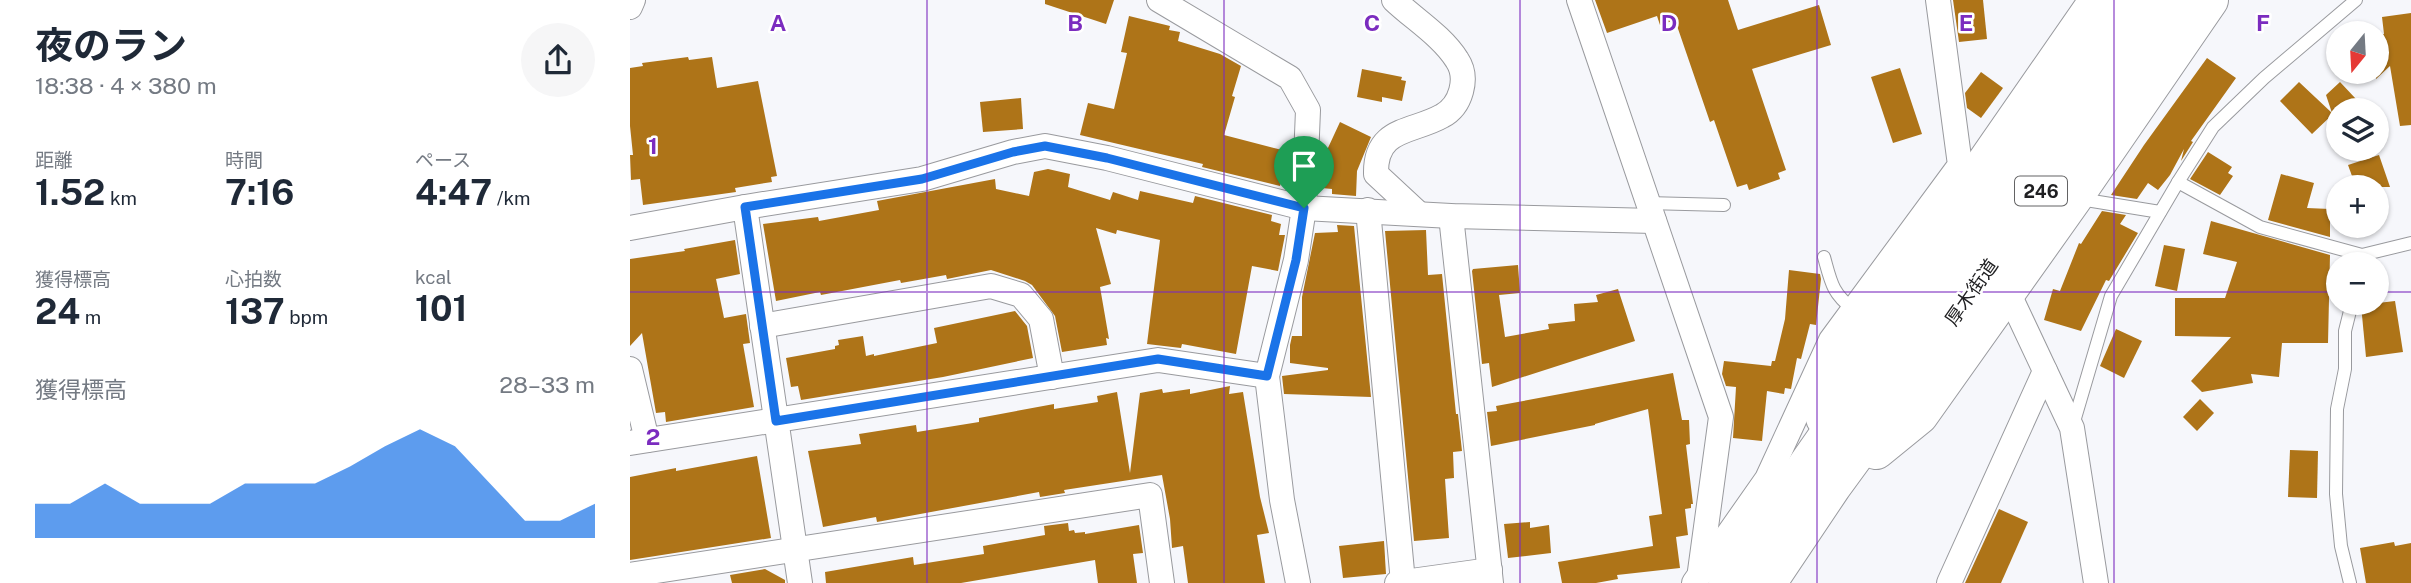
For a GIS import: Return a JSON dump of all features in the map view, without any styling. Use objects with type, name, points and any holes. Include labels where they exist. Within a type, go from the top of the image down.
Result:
[{"type":"highway","points":[[1821,475],[1843,369],[2099,0]]},
{"type":"highway","name":"厚木街道","points":[[1766,583],[1821,475],[1895,371],[2133,0]]},
{"type":"highway","points":[[1821,475],[1919,415],[2073,198],[2189,4]]},
{"type":"highway","name":"厚木街道","points":[[1895,371],[2189,4]]},
{"type":"highway","name":"厚木街道","points":[[1707,580],[1821,475]]},
{"type":"street","points":[[630,7],[633,0]]},
{"type":"street","points":[[1159,0],[1290,78],[1308,110],[1304,208],[1296,260],[1267,376],[1282,500],[1297,583]]},
{"type":"street","points":[[1394,0],[1431,32],[1458,61],[1464,84],[1458,100],[1444,116],[1390,137],[1376,159],[1376,174],[1418,213]]},
{"type":"street","points":[[1578,0],[1721,417],[1707,580]]},
{"type":"street","points":[[1707,580],[1767,479],[1831,340],[1960,165],[1938,0]]},
{"type":"street","points":[[2006,103],[2078,0]]},
{"type":"street","points":[[630,228],[922,179],[1013,152],[1045,146],[1107,158],[1304,208],[1451,216],[1651,212]]},
{"type":"street","points":[[745,207],[800,583]]},
{"type":"street","points":[[1368,210],[1400,582],[1490,576],[1451,216]]},
{"type":"street","points":[[762,326],[991,286],[1021,295],[1041,319],[1052,377]]},
{"type":"street","points":[[2007,290],[2072,428],[2096,583]]},
{"type":"street","points":[[630,369],[639,442],[1158,359],[1267,376]]},
{"type":"street","points":[[1949,583],[2045,371]]},
{"type":"street","points":[[630,575],[1150,495],[1161,583]]},
{"type":"lane","points":[[2072,428],[2111,296],[2178,182],[2214,127],[2263,78],[2356,0]]},
{"type":"lane","points":[[2178,182],[2260,227],[2337,252]]},
{"type":"lane","points":[[2073,198],[2160,212]]},
{"type":"lane","points":[[1651,212],[1724,205]]},
{"type":"lane","points":[[2385,252],[2411,243]]},
{"type":"lane","points":[[1824,257],[1839,298],[1853,309]]},
{"type":"lane","points":[[2349,315],[2346,331],[2345,369],[2337,410],[2336,494],[2341,546],[2350,583]]},
{"type":"building","points":[[1045,0],[1114,0],[1106,24],[1045,4]]},
{"type":"building","points":[[1595,0],[1728,0],[1738,30],[1819,5],[1831,45],[1752,69],[1786,170],[1778,173],[1780,179],[1749,190],[1747,184],[1737,187],[1714,120],[1710,122],[1675,20],[1660,25],[1657,16],[1607,33]]},
{"type":"building","points":[[1953,0],[1983,0],[1987,39],[1959,42]]},
{"type":"building","points":[[2411,13],[2411,125],[2400,126],[2389,67],[2389,21],[2382,21],[2382,17]]},
{"type":"building","points":[[1129,16],[1170,26],[1169,30],[1180,32],[1178,41],[1220,54],[1241,66],[1224,135],[1282,150],[1281,154],[1288,156],[1280,186],[1202,167],[1203,164],[1080,135],[1088,103],[1114,109],[1127,53],[1121,52]]},
{"type":"building","points":[[688,57],[689,60],[712,57],[717,88],[758,81],[777,176],[771,177],[772,182],[735,188],[736,192],[643,205],[640,179],[631,180],[630,155],[633,155],[630,68],[643,66],[642,63]]},
{"type":"building","points":[[2207,58],[2236,78],[2191,141],[2193,142],[2181,161],[2184,149],[2170,175],[2158,190],[2148,183],[2137,199],[2111,195],[2144,145]]},
{"type":"building","points":[[1900,68],[1922,134],[1893,143],[1871,77]]},
{"type":"building","points":[[1362,69],[1402,77],[1401,80],[1406,81],[1402,101],[1382,97],[1382,102],[1357,97]]},
{"type":"building","points":[[1981,72],[2003,88],[1981,118],[1967,108],[1965,93]]},
{"type":"building","points":[[2299,82],[2326,107],[2326,121],[2312,134],[2280,101]]},
{"type":"building","points":[[2338,84],[2342,84],[2355,98],[2327,98],[2326,95]]},
{"type":"building","points":[[1021,98],[1023,129],[983,132],[980,102]]},
{"type":"building","points":[[1340,122],[1371,137],[1357,171],[1356,196],[1332,194],[1332,189],[1322,188],[1320,184],[1321,163]]},
{"type":"building","points":[[2208,152],[2232,167],[2228,173],[2233,176],[2220,195],[2190,179]]},
{"type":"building","points":[[2360,161],[2381,161],[2386,175],[2352,175],[2348,165]]},
{"type":"building","points":[[1048,169],[1070,174],[1068,187],[1110,200],[1113,192],[1138,200],[1140,191],[1193,203],[1195,196],[1272,215],[1271,221],[1281,224],[1279,235],[1285,235],[1278,271],[1252,266],[1236,354],[1182,344],[1181,348],[1147,344],[1160,240],[1117,230],[1116,234],[1096,228],[1111,284],[1100,287],[1109,339],[1106,338],[1107,345],[1062,352],[1055,316],[1032,285],[991,270],[947,279],[946,275],[901,283],[900,280],[776,301],[763,224],[818,217],[819,221],[879,210],[877,201],[995,179],[996,189],[1029,196],[1034,172]]},
{"type":"building","points":[[2281,174],[2314,183],[2307,208],[2326,209],[2326,236],[2268,220]]},
{"type":"building","points":[[2102,211],[2126,215],[2120,224],[2138,233],[2109,281],[2106,280],[2081,331],[2044,320],[2053,289],[2060,291],[2079,243],[2081,244]]},
{"type":"building","points":[[2211,221],[2326,254],[2328,343],[2282,343],[2279,377],[2251,374],[2253,383],[2202,392],[2191,381],[2231,337],[2175,336],[2175,298],[2225,298],[2237,262],[2203,254]]},
{"type":"building","points":[[1337,225],[1354,226],[1371,397],[1284,394],[1282,376],[1328,370],[1290,363],[1290,345],[1292,336],[1302,336],[1302,297],[1315,233],[1338,232]]},
{"type":"building","points":[[1426,230],[1428,275],[1442,274],[1462,451],[1453,452],[1454,478],[1445,479],[1449,538],[1414,541],[1385,231]]},
{"type":"building","points":[[735,240],[740,274],[716,279],[724,318],[746,314],[750,343],[743,344],[754,407],[666,422],[665,412],[656,413],[642,333],[630,346],[630,259]]},
{"type":"building","points":[[2164,245],[2185,249],[2177,291],[2155,286]]},
{"type":"building","points":[[1518,265],[1520,293],[1499,295],[1505,337],[1549,329],[1548,324],[1575,321],[1574,304],[1598,302],[1596,295],[1618,289],[1635,341],[1492,387],[1489,363],[1482,364],[1472,271]]},
{"type":"building","points":[[1789,270],[1820,274],[1816,325],[1810,324],[1801,359],[1797,358],[1791,389],[1785,388],[1784,394],[1767,391],[1762,441],[1733,438],[1736,387],[1726,386],[1722,374],[1724,361],[1771,366],[1772,361],[1775,361],[1785,319]]},
{"type":"building","points":[[2395,301],[2403,352],[2366,357],[2362,315],[2389,315],[2389,302]]},
{"type":"building","points":[[1015,311],[1027,326],[1033,358],[943,377],[801,400],[798,386],[791,387],[786,358],[835,349],[835,346],[839,345],[838,340],[863,336],[866,356],[874,356],[937,343],[934,328]]},
{"type":"building","points":[[2116,329],[2142,341],[2124,378],[2100,366]]},
{"type":"building","points":[[1673,373],[1682,420],[1689,420],[1690,444],[1686,445],[1693,504],[1691,508],[1685,509],[1688,535],[1676,537],[1680,568],[1617,575],[1618,579],[1596,583],[1562,583],[1558,562],[1653,546],[1649,516],[1662,514],[1648,409],[1595,425],[1491,446],[1487,412],[1497,411],[1496,406]]},
{"type":"building","points":[[1230,386],[1229,394],[1243,392],[1260,497],[1269,533],[1257,535],[1265,583],[1188,583],[1183,546],[1172,548],[1162,475],[1064,490],[1065,493],[1040,497],[1039,492],[877,522],[876,517],[823,527],[808,451],[861,444],[859,434],[916,425],[917,432],[979,422],[979,418],[1054,404],[1054,409],[1098,402],[1097,396],[1117,392],[1130,473],[1140,393],[1162,389],[1163,393],[1190,389],[1190,394]]},
{"type":"building","points":[[2200,399],[2214,413],[2197,431],[2183,417]]},
{"type":"building","points":[[2290,450],[2318,451],[2317,498],[2288,497]]},
{"type":"building","points":[[757,456],[771,538],[630,560],[630,477]]},
{"type":"building","points":[[1999,509],[2028,522],[2001,583],[1965,583]]},
{"type":"building","points":[[1530,522],[1530,528],[1549,525],[1551,553],[1508,558],[1504,524]]},
{"type":"building","points":[[1068,523],[1069,531],[1085,534],[1139,525],[1143,553],[1133,554],[1137,583],[1098,583],[1095,560],[961,583],[826,583],[825,572],[913,557],[914,565],[984,554],[983,546],[1045,535],[1044,526]]},
{"type":"building","points":[[1384,541],[1386,574],[1343,578],[1339,546]]},
{"type":"building","points":[[2394,542],[2395,546],[2411,543],[2411,583],[2366,583],[2360,548]]},
{"type":"building","points":[[765,569],[785,580],[785,583],[732,583],[730,575]]},
{"type":"route","points":[[1045,146],[1107,158],[1304,208],[1296,260],[1267,376],[1158,359],[776,421],[745,207],[922,179],[1013,152],[1045,146]]}]
